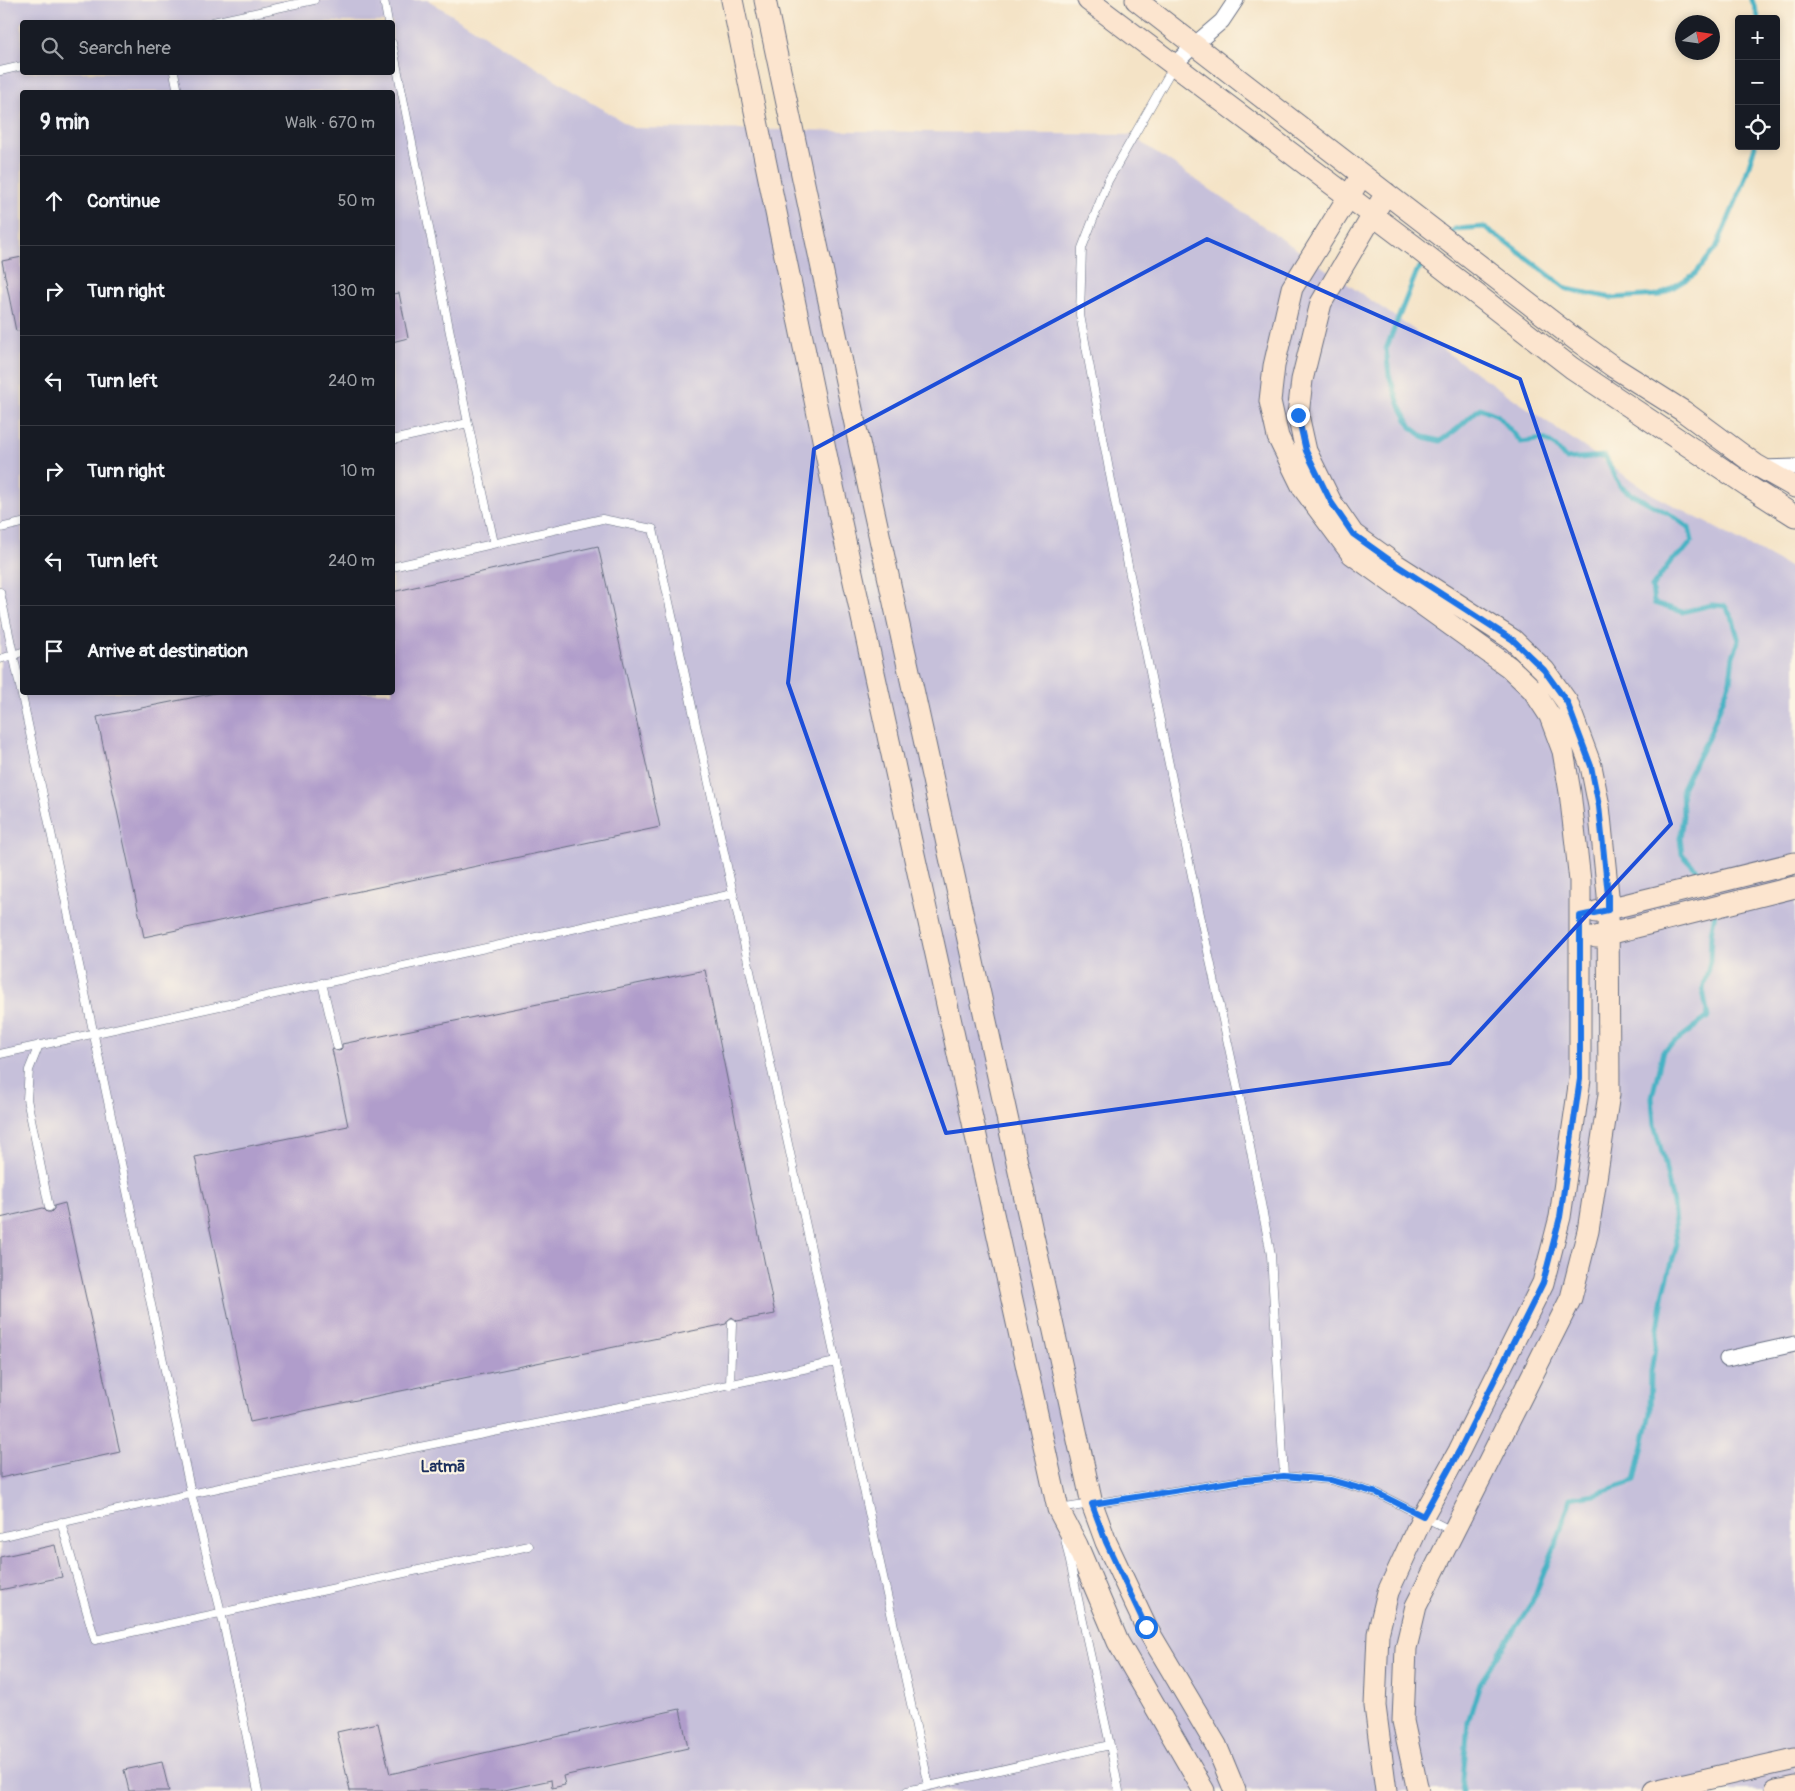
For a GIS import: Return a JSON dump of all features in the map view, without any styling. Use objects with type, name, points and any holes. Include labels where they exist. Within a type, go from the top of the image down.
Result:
[{"type":"street","points":[[732,0],[829,468],[1058,1509],[1077,1545],[1118,1642],[1204,1791]]},
{"type":"street","points":[[766,0],[862,456],[1092,1504],[1106,1542],[1146,1627],[1216,1745],[1235,1791]]},
{"type":"street","points":[[1088,0],[1572,368],[1795,516]]},
{"type":"street","points":[[1136,0],[1576,340],[1615,368],[1684,411],[1761,468],[1795,487]]},
{"type":"street","points":[[1174,66],[1194,45],[1222,21],[1236,0]]},
{"type":"street","points":[[1362,175],[1292,288],[1274,366],[1270,401],[1278,437],[1303,488],[1352,554],[1509,667],[1533,690],[1550,716],[1562,751],[1570,792],[1580,881],[1580,1079],[1560,1217],[1543,1283],[1459,1451],[1423,1516],[1388,1592],[1378,1634],[1375,1706],[1386,1791]]},
{"type":"street","points":[[1386,193],[1321,303],[1302,380],[1298,415],[1306,451],[1331,502],[1353,534],[1395,564],[1513,640],[1544,670],[1567,702],[1591,766],[1597,798],[1608,895],[1609,1094],[1588,1232],[1571,1298],[1416,1606],[1406,1648],[1403,1721],[1418,1791]]},
{"type":"street","points":[[1761,468],[1795,467]]},
{"type":"street","points":[[1580,916],[1795,863]]},
{"type":"street","points":[[1580,941],[1795,886]]},
{"type":"street","points":[[1728,1359],[1795,1344]]},
{"type":"street","points":[[1654,1791],[1795,1758]]},
{"type":"street","points":[[1776,1791],[1795,1787]]},
{"type":"lane","points":[[222,20],[314,0]]},
{"type":"lane","points":[[384,0],[388,20]]},
{"type":"lane","points":[[395,59],[494,543]]},
{"type":"lane","points":[[0,71],[20,66]]},
{"type":"lane","points":[[1174,66],[1108,181],[1082,248],[1080,316],[1116,507],[1199,910],[1247,1131],[1270,1255],[1284,1476]]},
{"type":"lane","points":[[175,75],[178,90]]},
{"type":"lane","points":[[395,439],[468,423]]},
{"type":"lane","points":[[395,566],[602,519],[653,529],[929,1786]]},
{"type":"lane","points":[[0,528],[20,523]]},
{"type":"lane","points":[[0,592],[20,687]]},
{"type":"lane","points":[[0,659],[20,652]]},
{"type":"lane","points":[[22,695],[191,1493],[221,1612],[258,1791]]},
{"type":"lane","points":[[0,1054],[733,894]]},
{"type":"lane","points":[[322,983],[337,1046]]},
{"type":"lane","points":[[39,1045],[30,1070],[27,1099],[49,1207]]},
{"type":"lane","points":[[730,1385],[732,1323]]},
{"type":"lane","points":[[0,1537],[191,1493],[836,1362]]},
{"type":"lane","points":[[1119,1791],[1058,1509],[1236,1481],[1284,1476],[1330,1480],[1368,1490],[1454,1532]]},
{"type":"lane","points":[[62,1522],[95,1640],[530,1546]]},
{"type":"lane","points":[[907,1791],[1110,1745]]},
{"type":"highlighted area","points":[[1207,239],[1520,379],[1671,824],[1450,1063],[946,1133],[788,683],[814,449]]},
{"type":"shaded area","points":[[0,0],[428,0],[633,128],[1131,135],[1652,494],[1795,570],[1795,1791],[0,1791]]},
{"type":"building","points":[[20,257],[20,330],[16,331],[2,261]]},
{"type":"building","points":[[399,293],[408,338],[395,341],[395,294]]},
{"type":"building","points":[[598,546],[660,827],[144,937],[97,717],[205,695],[395,695],[395,591]]},
{"type":"building","points":[[705,970],[775,1314],[737,1321],[732,1317],[726,1324],[250,1422],[195,1157],[348,1126],[332,1049],[339,1051],[342,1048],[342,1044]]},
{"type":"building","points":[[65,1203],[120,1452],[0,1478],[0,1218],[43,1208],[47,1212],[51,1212],[54,1206]]},
{"type":"building","points":[[55,1545],[62,1577],[0,1590],[0,1557]]},
{"type":"building","points":[[680,1709],[688,1748],[563,1776],[565,1785],[552,1788],[551,1780],[500,1791],[350,1791],[337,1732],[378,1723],[390,1774]]},
{"type":"building","points":[[162,1762],[169,1791],[129,1791],[124,1770]]},
{"type":"waterway","points":[[1752,0],[1758,15]]},
{"type":"waterway","points":[[1449,236],[1455,229],[1484,227],[1567,289],[1612,298],[1660,295],[1695,274],[1716,248],[1742,187],[1754,150]]},
{"type":"waterway","points":[[1426,261],[1417,271],[1386,349],[1389,375],[1400,406],[1411,427],[1424,437],[1440,441],[1457,429],[1480,408],[1497,415],[1521,442],[1544,439],[1556,447],[1566,459],[1605,456],[1620,486],[1673,516],[1689,528],[1692,541],[1685,550],[1671,561],[1652,587],[1654,603],[1682,612],[1711,605],[1725,606],[1733,620],[1739,641],[1733,656],[1730,681],[1708,738],[1682,788],[1683,816],[1680,838],[1682,854],[1707,878]]},
{"type":"waterway","points":[[1462,1791],[1468,1722],[1480,1683],[1532,1602],[1557,1541],[1571,1498],[1595,1494],[1635,1481],[1650,1413],[1651,1372],[1664,1291],[1677,1244],[1673,1204],[1664,1160],[1654,1125],[1652,1097],[1663,1051],[1708,1017],[1703,989],[1710,961],[1711,934],[1715,913]]},
{"type":"district","name":"Latmā","points":[[443,1466]]},
{"type":"route","points":[[1146,1627],[1106,1542],[1092,1504],[1236,1481],[1284,1476],[1330,1480],[1377,1493],[1423,1516],[1459,1451],[1543,1283],[1560,1217],[1580,1079],[1580,916],[1608,910],[1599,806],[1591,766],[1567,702],[1544,670],[1513,640],[1395,564],[1353,534],[1331,502],[1306,451],[1298,415]]}]
